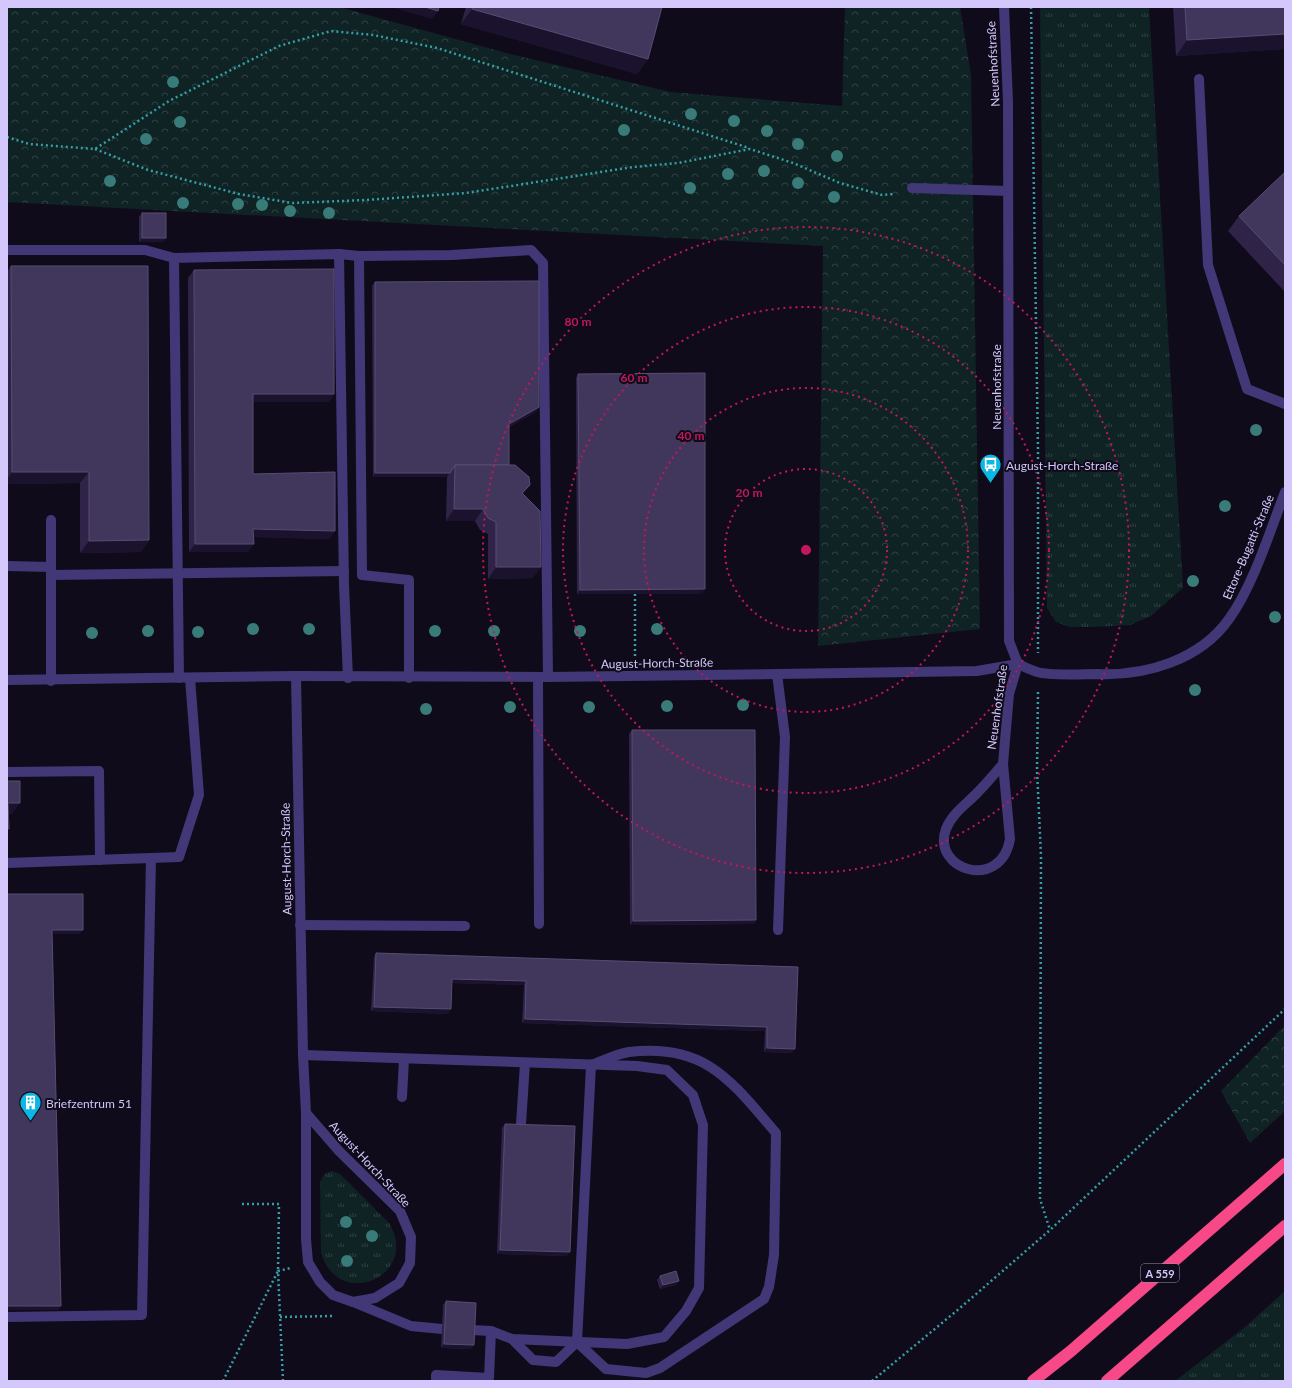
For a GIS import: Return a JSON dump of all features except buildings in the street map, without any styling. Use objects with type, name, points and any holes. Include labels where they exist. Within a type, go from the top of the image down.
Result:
[{"type":"highway","name":"A 559","points":[[1033,1381],[1071,1351],[1285,1164]]},
{"type":"highway","points":[[1107,1381],[1285,1226]]},
{"type":"street","name":"Neuenhofstraße","points":[[1003,764],[958,812],[946,829],[945,842],[947,852],[960,866],[970,870],[980,871],[992,868],[999,862],[1008,848],[1010,835],[1003,764],[1010,694],[1018,664],[1009,641],[1008,102],[1004,7]]},
{"type":"street","points":[[1199,79],[1208,265],[1247,389],[1285,404]]},
{"type":"street","points":[[912,188],[1008,191]]},
{"type":"street","points":[[7,250],[144,250],[174,258],[339,254],[359,256],[452,255],[531,250],[543,263],[543,677],[538,924]]},
{"type":"street","points":[[339,254],[344,571],[348,678]]},
{"type":"street","points":[[359,256],[362,575],[409,580],[409,678]]},
{"type":"street","points":[[174,258],[179,574],[179,678]]},
{"type":"street","name":"Ettore-Bugatti-Straße","points":[[1018,664],[1038,672],[1112,675],[1157,668],[1184,658],[1209,640],[1229,620],[1245,593],[1285,492]]},
{"type":"street","points":[[51,520],[51,680]]},
{"type":"street","points":[[7,566],[51,571],[179,574],[344,571]]},
{"type":"street","name":"August-Horch-Straße","points":[[7,680],[296,676],[348,678],[543,677],[977,671],[1018,664]]},
{"type":"street","points":[[777,674],[785,737],[778,930]]},
{"type":"street","name":"August-Horch-Straße","points":[[296,676],[300,925],[306,1113],[306,1239],[308,1262],[320,1282],[333,1295],[353,1302],[375,1298],[399,1283],[410,1263],[411,1237],[400,1211],[339,1151],[306,1113]]},
{"type":"street","points":[[7,863],[179,857],[199,795],[190,678]]},
{"type":"street","points":[[7,772],[99,771],[100,860]]},
{"type":"street","points":[[7,1317],[142,1315],[151,858]]},
{"type":"street","points":[[300,925],[465,926]]},
{"type":"street","points":[[577,1342],[606,1369],[646,1373],[660,1368],[764,1299],[769,1287],[774,1255],[776,1133],[731,1081],[704,1062],[672,1052],[628,1052],[591,1065]]},
{"type":"street","points":[[303,1055],[637,1066],[667,1070],[693,1096],[703,1125],[700,1288],[686,1311],[664,1337],[627,1344],[512,1339],[491,1331],[472,1330]]},
{"type":"street","points":[[402,1097],[404,1059]]},
{"type":"street","points":[[521,1124],[525,1063]]},
{"type":"street","points":[[512,1339],[533,1360],[556,1362],[577,1342],[591,1065]]},
{"type":"street","points":[[353,1302],[410,1326],[442,1329]]},
{"type":"street","points":[[436,1381],[436,1376],[489,1378],[491,1331]]},
{"type":"path","points":[[1031,7],[1038,450],[1037,770],[1041,856],[1040,1198],[1050,1230]]},
{"type":"path","points":[[95,149],[168,101],[279,46],[331,31],[373,35],[437,48],[793,163],[840,183],[882,195],[900,193],[912,188]]},
{"type":"path","points":[[7,137],[29,144],[95,149],[148,170],[239,194],[292,202],[366,200],[466,193],[633,167],[678,163],[750,149]]},
{"type":"path","points":[[635,594],[635,676]]},
{"type":"path","points":[[872,1381],[960,1308],[1050,1230],[1285,1010]]},
{"type":"path","points":[[239,1204],[279,1204],[278,1271],[283,1381]]},
{"type":"path","points":[[223,1381],[278,1271],[308,1262]]},
{"type":"green space","points":[[7,7],[339,7],[510,54],[671,92],[842,106],[845,7],[960,7],[971,75],[980,629],[818,646],[823,246],[7,202]]},
{"type":"green space","points":[[1040,7],[1149,7],[1183,588],[1151,616],[1130,625],[1070,627],[1056,622],[1047,608]]},
{"type":"green space","points":[[1285,1025],[1285,1111],[1250,1143],[1221,1091]]},
{"type":"green space","points":[[332,1171],[340,1174],[389,1223],[396,1242],[394,1258],[386,1271],[374,1280],[359,1283],[344,1281],[330,1271],[321,1253],[320,1182],[324,1174]]},
{"type":"green space","points":[[1285,1291],[1285,1381],[1175,1381],[1245,1327]]},
{"type":"place","name":"August-Horch-Straße","points":[[990,484]]},
{"type":"place","name":"Briefzentrum 51","points":[[30,1122]]}]
